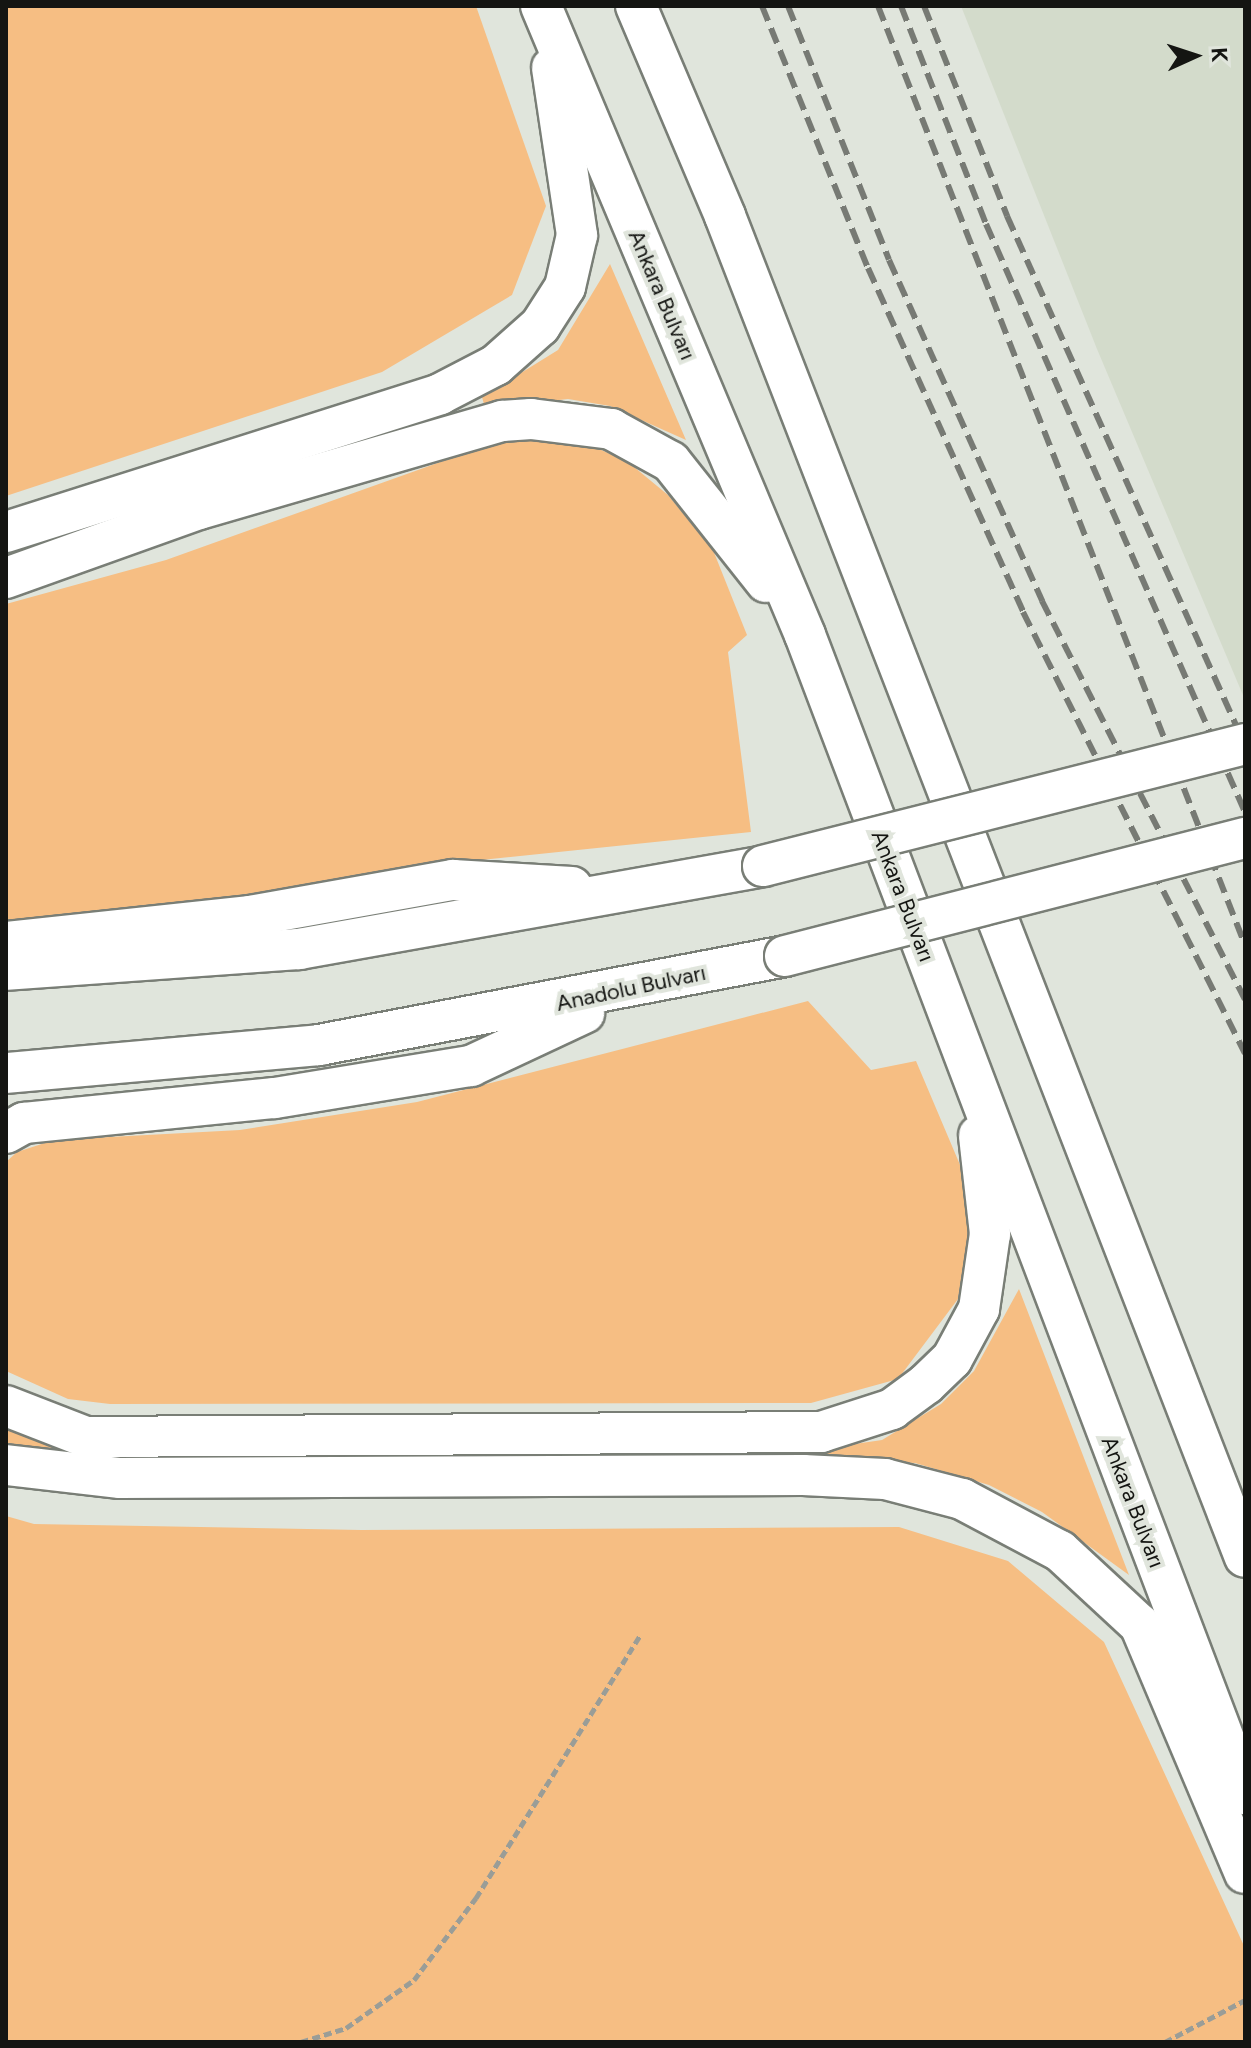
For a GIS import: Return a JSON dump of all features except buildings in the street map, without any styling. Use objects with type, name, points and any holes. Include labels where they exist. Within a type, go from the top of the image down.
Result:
[{"type":"main road","points":[[636,6],[725,216],[1245,1557]]},
{"type":"main road","points":[[6,532],[440,394],[496,365],[540,326],[565,287],[577,235],[542,8]]},
{"type":"main road","name":"Ankara Bulvarı","points":[[542,8],[805,635],[1245,1794]]},
{"type":"main road","points":[[6,578],[199,509],[502,421],[560,421],[611,429],[671,462],[805,635]]},
{"type":"main road","points":[[6,970],[299,949],[640,891],[763,866],[1245,744]]},
{"type":"main road","name":"Anadolu Bulvarı","points":[[6,1073],[319,1045],[640,986],[785,956],[1245,838]]},
{"type":"main road","points":[[6,942],[250,916],[453,880],[640,891]]},
{"type":"main road","points":[[6,1133],[24,1123],[275,1098],[471,1066],[640,986]]},
{"type":"main road","points":[[6,1406],[86,1437],[821,1432],[858,1422],[926,1384],[952,1359],[979,1309],[990,1234],[971,1077]]},
{"type":"main road","points":[[6,1465],[120,1478],[803,1475],[885,1479],[962,1499],[1060,1551],[1140,1625],[1245,1873]]},
{"type":"path","points":[[301,2042],[346,2028],[414,1980],[476,1898],[641,1634]]},
{"type":"path","points":[[1165,2042],[1245,2000]]},
{"type":"shaded area","points":[[6,6],[476,6],[546,206],[512,295],[382,372],[6,496]]},
{"type":"shaded area","points":[[961,6],[1245,6],[1245,700],[1097,349]]},
{"type":"shaded area","points":[[610,264],[686,440],[610,406],[568,399],[485,408],[482,397],[558,350]]},
{"type":"shaded area","points":[[577,439],[628,462],[668,495],[713,550],[747,635],[728,652],[751,832],[442,864],[185,910],[6,926],[6,604],[166,560],[502,440]]},
{"type":"shaded area","points":[[808,1001],[871,1070],[916,1061],[966,1179],[973,1209],[958,1299],[898,1379],[811,1403],[110,1404],[68,1399],[6,1371],[6,1162],[17,1152],[54,1140],[240,1130],[417,1102]]},
{"type":"shaded area","points":[[1019,1289],[1129,1575],[1042,1512],[989,1485],[915,1463],[807,1457],[807,1451],[882,1440],[941,1404],[974,1371]]},
{"type":"shaded area","points":[[6,1426],[57,1446],[55,1458],[6,1450]]},
{"type":"shaded area","points":[[6,1516],[34,1524],[361,1530],[899,1527],[1008,1561],[1104,1642],[1245,1948],[1245,2042],[6,2042]]},
{"type":"railway","points":[[762,6],[868,268],[1023,612],[1245,1053]]},
{"type":"railway","points":[[788,6],[889,260],[1042,601],[1245,999]]},
{"type":"railway","points":[[878,6],[1245,945]]},
{"type":"railway","points":[[901,6],[986,224],[1245,812]]},
{"type":"railway","points":[[924,6],[1007,216],[1245,745]]}]
